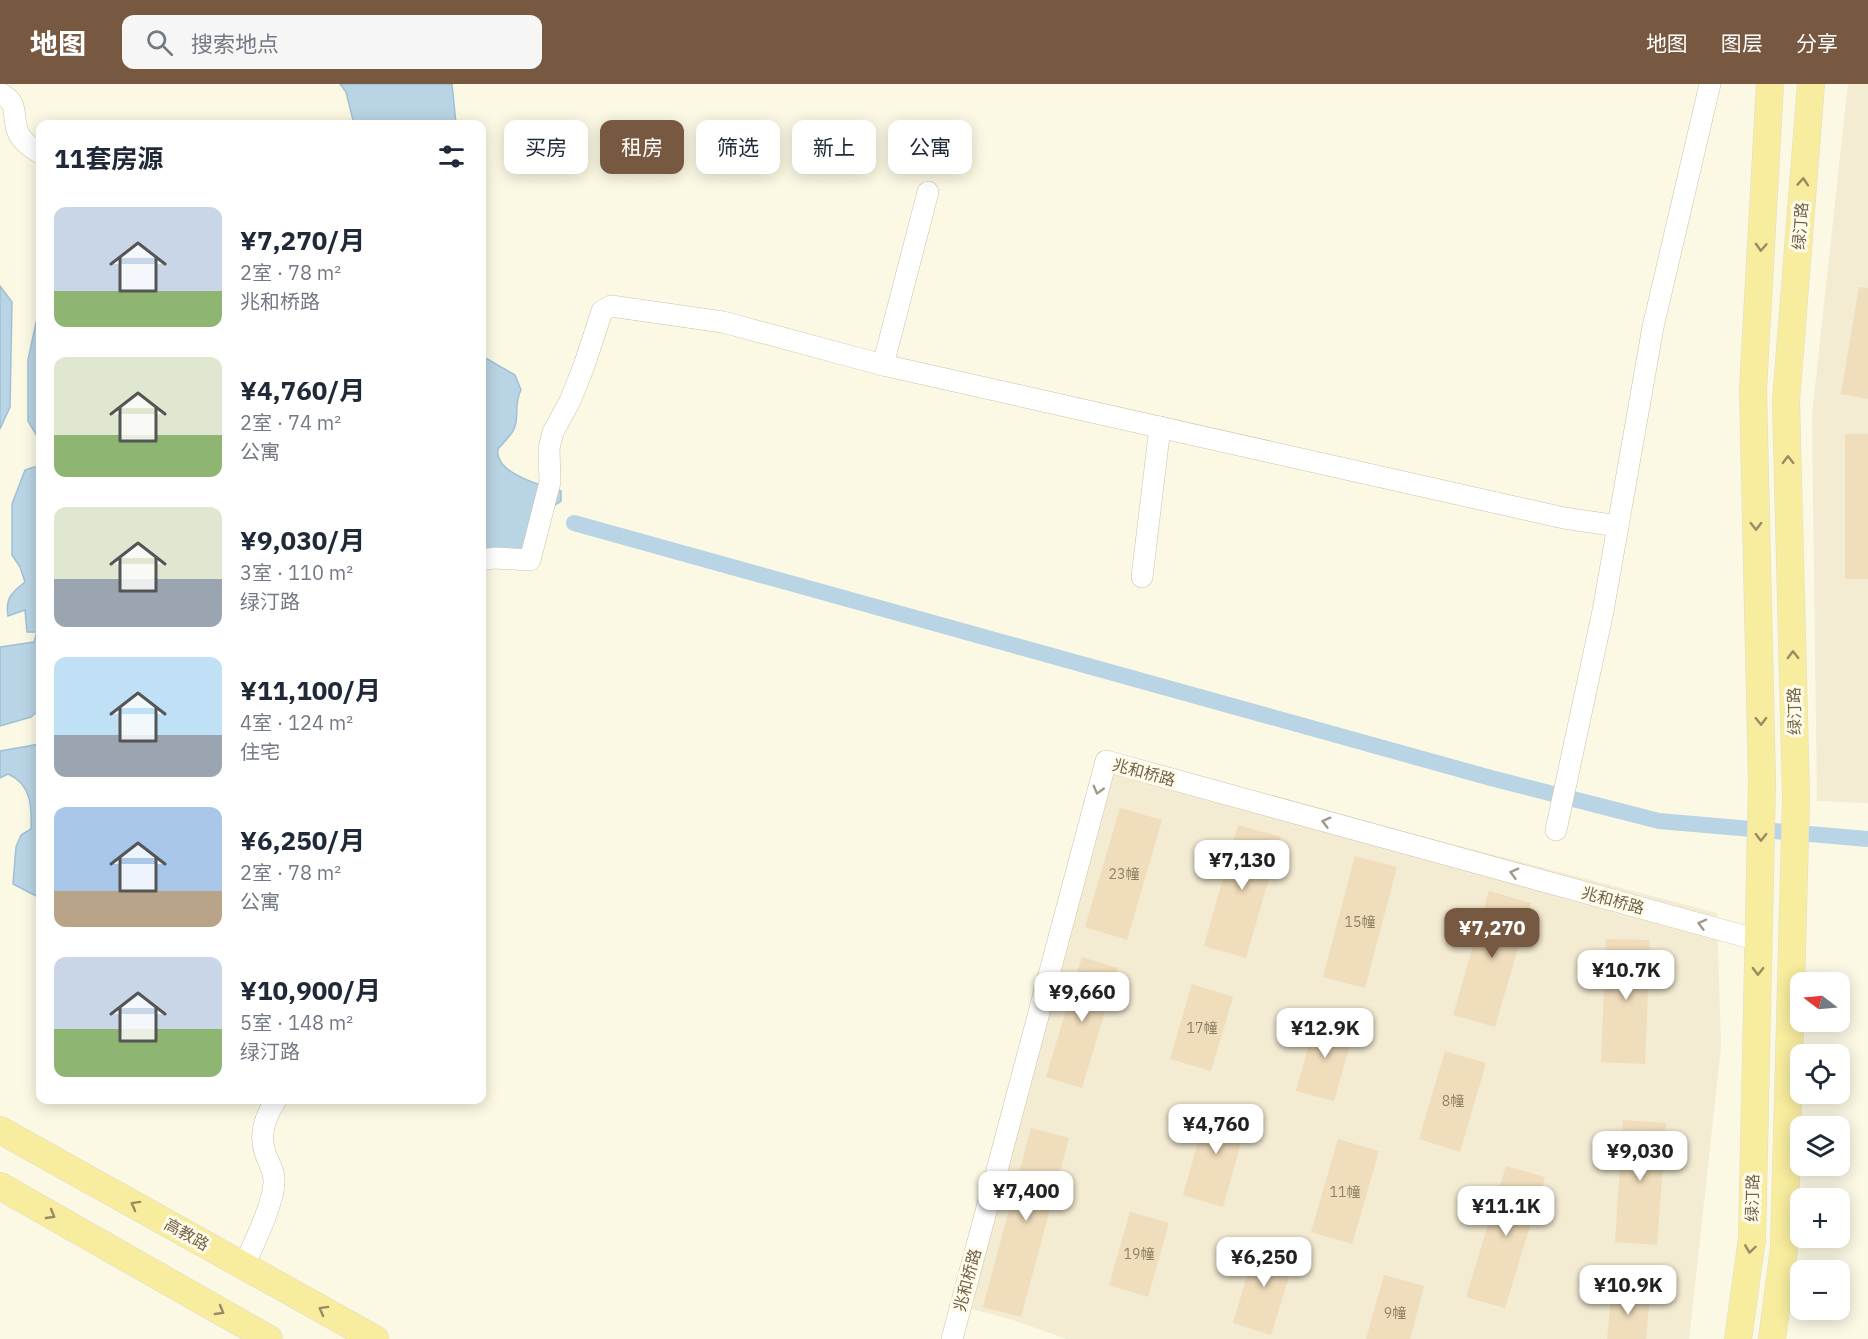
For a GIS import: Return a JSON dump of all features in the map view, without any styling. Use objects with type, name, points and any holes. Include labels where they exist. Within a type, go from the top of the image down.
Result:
[{"type":"main road","name":"绿汀路","points":[[1738,1339],[1752,1239],[1762,782],[1753,389],[1770,84]]},
{"type":"main road","name":"绿汀路","points":[[1772,1339],[1784,1248],[1796,797],[1786,401],[1811,84]]},
{"type":"main road","name":"高教路","points":[[0,1130],[375,1339]]},
{"type":"main road","points":[[0,1186],[269,1339]]},
{"type":"street","points":[[1556,830],[1603,611],[1653,327],[1710,84]]},
{"type":"street","points":[[0,93],[14,105],[17,131],[28,146],[36,151]]},
{"type":"street","points":[[883,365],[928,192]]},
{"type":"street","points":[[486,559],[530,560],[550,482],[549,448],[553,432],[574,392],[602,311],[611,306],[723,322],[883,365],[1564,518],[1618,526]]},
{"type":"street","points":[[1142,577],[1160,427]]},
{"type":"street","name":"兆和桥路","points":[[952,1339],[1106,762],[1758,940]]},
{"type":"street","points":[[244,1266],[267,1209],[274,1184],[272,1168],[264,1152],[262,1131],[273,1104]]},
{"type":"shaded area","points":[[1848,84],[1868,84],[1868,803],[1817,801],[1812,415]]},
{"type":"shaded area","points":[[1098,752],[1717,913],[1721,1047],[1689,1339],[1067,1339],[1010,1319],[972,1309]]},
{"type":"water","points":[[340,84],[452,84],[456,120],[353,120],[346,92]]},
{"type":"water","points":[[0,286],[12,302],[10,407],[0,429]]},
{"type":"water","points":[[36,323],[36,434],[28,421],[28,360]]},
{"type":"water","points":[[486,358],[515,375],[521,390],[517,401],[514,429],[498,449],[498,456],[502,464],[517,475],[561,491],[561,501],[540,515],[523,552],[486,556]]},
{"type":"water","points":[[36,467],[36,632],[27,632],[25,610],[8,616],[7,610],[10,596],[25,582],[20,567],[12,555],[12,504],[25,470]]},
{"type":"water","points":[[36,635],[36,713],[31,717],[0,726],[0,647],[34,642]]},
{"type":"water","points":[[36,745],[36,896],[13,884],[16,847],[21,835],[31,829],[31,812],[26,790],[16,778],[8,774],[0,778],[0,751]]},
{"type":"building","points":[[1859,287],[1868,288],[1868,399],[1841,394]]},
{"type":"building","points":[[1845,434],[1868,434],[1868,579],[1845,579]]},
{"type":"building","points":[[1120,808],[1162,820],[1127,940],[1085,927]]},
{"type":"building","points":[[1238,825],[1281,837],[1246,958],[1204,946]]},
{"type":"building","points":[[1355,856],[1397,867],[1365,988],[1323,977]]},
{"type":"building","points":[[1489,891],[1531,903],[1495,1027],[1453,1015]]},
{"type":"building","points":[[1606,939],[1650,940],[1645,1064],[1601,1062]]},
{"type":"building","points":[[1082,957],[1118,968],[1082,1088],[1046,1077]]},
{"type":"building","points":[[1192,984],[1233,997],[1211,1071],[1170,1059]]},
{"type":"building","points":[[1317,1016],[1355,1027],[1334,1101],[1296,1091]]},
{"type":"building","points":[[1445,1051],[1486,1063],[1460,1152],[1419,1139]]},
{"type":"building","points":[[1209,1104],[1249,1115],[1223,1207],[1183,1195]]},
{"type":"building","points":[[1623,1120],[1666,1123],[1657,1245],[1615,1242]]},
{"type":"building","points":[[1031,1128],[1069,1138],[1021,1317],[983,1307]]},
{"type":"building","points":[[1338,1139],[1379,1151],[1352,1244],[1311,1232]]},
{"type":"building","points":[[1506,1166],[1545,1177],[1505,1308],[1466,1297]]},
{"type":"building","points":[[1130,1212],[1169,1223],[1148,1297],[1109,1285]]},
{"type":"building","points":[[1257,1242],[1296,1254],[1271,1335],[1233,1323]]},
{"type":"building","points":[[1384,1275],[1424,1286],[1410,1339],[1366,1339]]},
{"type":"building","points":[[1612,1291],[1650,1295],[1646,1339],[1607,1339]]},
{"type":"waterway","points":[[574,523],[1491,778],[1659,821],[1868,839]]}]
